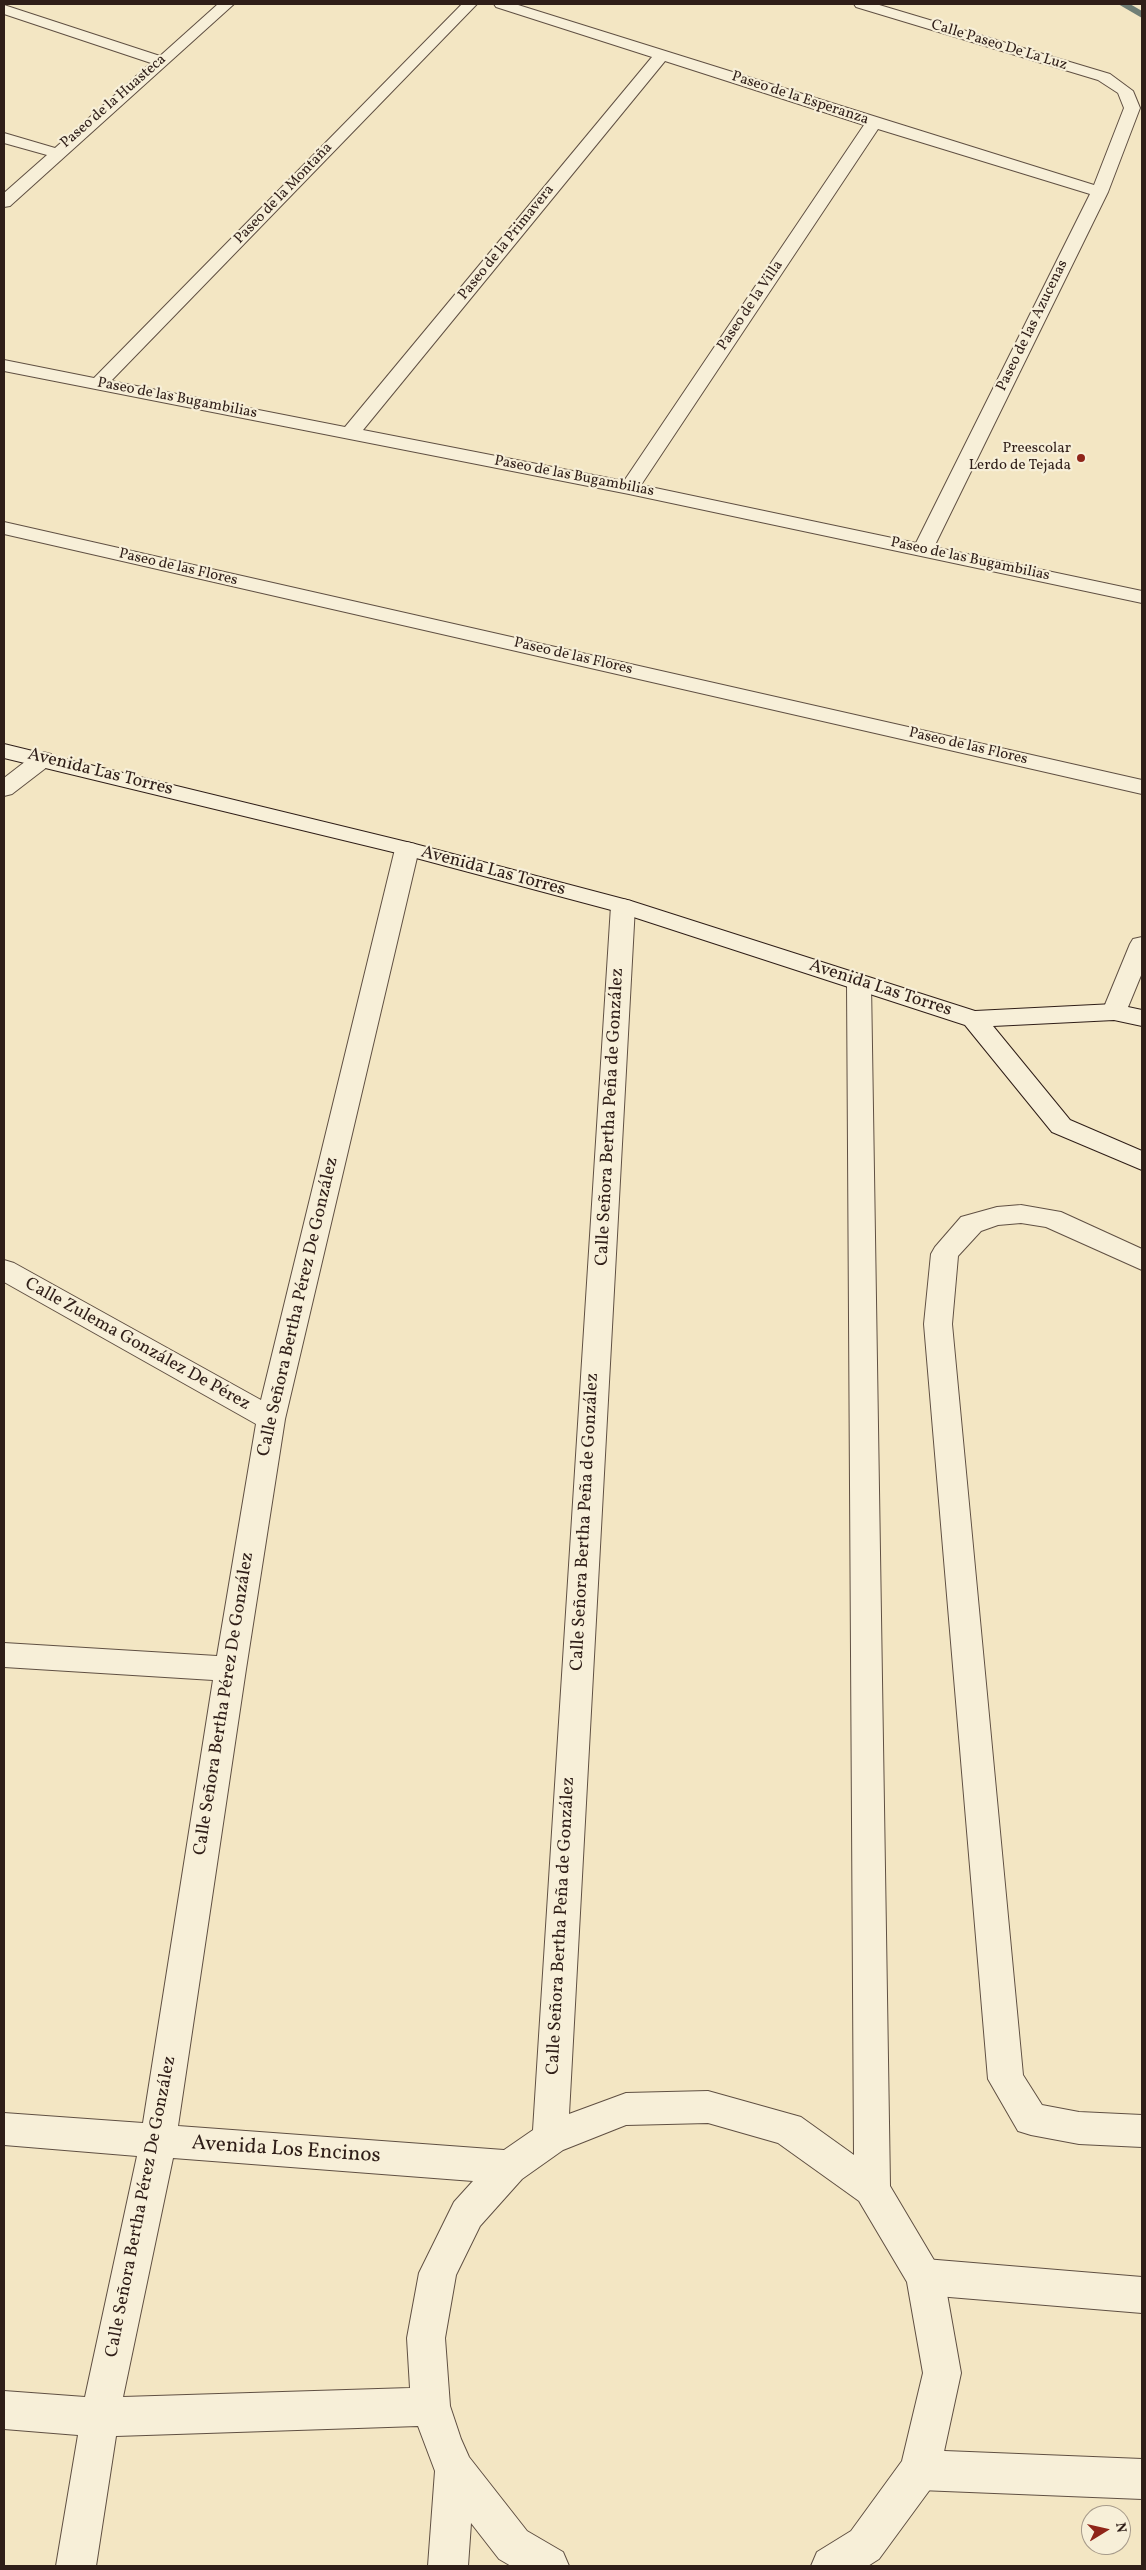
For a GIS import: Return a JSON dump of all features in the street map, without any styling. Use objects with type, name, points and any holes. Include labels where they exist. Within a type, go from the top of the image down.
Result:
[{"type":"street","name":"Paseo de la Huasteca","points":[[4,202],[56,153],[226,4]]},
{"type":"street","name":"Paseo de la Montaña","points":[[98,384],[470,4]]},
{"type":"street","name":"Paseo de la Esperanza","points":[[501,4],[663,54],[874,123],[1100,192]]},
{"type":"street","name":"Calle Paseo De La Luz","points":[[861,4],[1104,77],[1118,84],[1130,99]]},
{"type":"street","points":[[4,9],[160,61]]},
{"type":"street","name":"Paseo de la Primavera","points":[[351,432],[663,54]]},
{"type":"street","name":"Paseo de las Azucenas","points":[[923,549],[1100,192],[1132,108],[1130,99]]},
{"type":"street","name":"Paseo de la Villa","points":[[629,488],[874,123]]},
{"type":"street","points":[[4,138],[56,153]]},
{"type":"street","name":"Paseo de las Bugambilias","points":[[4,366],[351,432],[629,488],[1142,597]]},
{"type":"street","name":"Paseo de las Flores","points":[[4,528],[1142,787]]},
{"type":"street","name":"Avenida Las Torres","points":[[4,751],[406,849],[623,906],[974,1019],[1114,1012],[1142,1018]]},
{"type":"street","points":[[4,790],[42,759]]},
{"type":"street","name":"Calle Señora Bertha Pérez De González","points":[[76,2566],[100,2417],[158,2142],[230,1669],[271,1420],[406,849]]},
{"type":"street","name":"Calle Señora Bertha Peña de González","points":[[550,2138],[623,906]]},
{"type":"street","points":[[1114,1012],[1142,944]]},
{"type":"street","points":[[859,983],[872,2189]]},
{"type":"street","name":"Avenida Las Torres","points":[[974,1019],[1061,1126],[1142,1161]]},
{"type":"street","points":[[1142,1260],[1052,1219],[1021,1214],[996,1216],[971,1224],[945,1254],[938,1324],[1006,2079],[1031,2119],[1079,2128],[1142,2131]]},
{"type":"street","name":"Calle Zulema González De Pérez","points":[[4,1270],[271,1420]]},
{"type":"street","points":[[4,1654],[230,1669]]},
{"type":"street","points":[[549,2566],[514,2545],[456,2472],[432,2406],[426,2338],[438,2273],[467,2214],[509,2167],[550,2138],[626,2110],[708,2107],[788,2130],[872,2189],[925,2277],[942,2373],[920,2470],[865,2545],[830,2566]]},
{"type":"street","name":"Avenida Los Encinos","points":[[4,2129],[509,2167]]},
{"type":"street","points":[[925,2277],[1142,2295]]},
{"type":"street","points":[[4,2410],[100,2417],[432,2406]]},
{"type":"street","points":[[920,2470],[1142,2479]]},
{"type":"street","points":[[448,2566],[456,2472]]},
{"type":"waterway","points":[[1123,4],[1142,15]]},
{"type":"place","name":"Preescolar Lerdo de Tejada","points":[[1081,458]]}]
